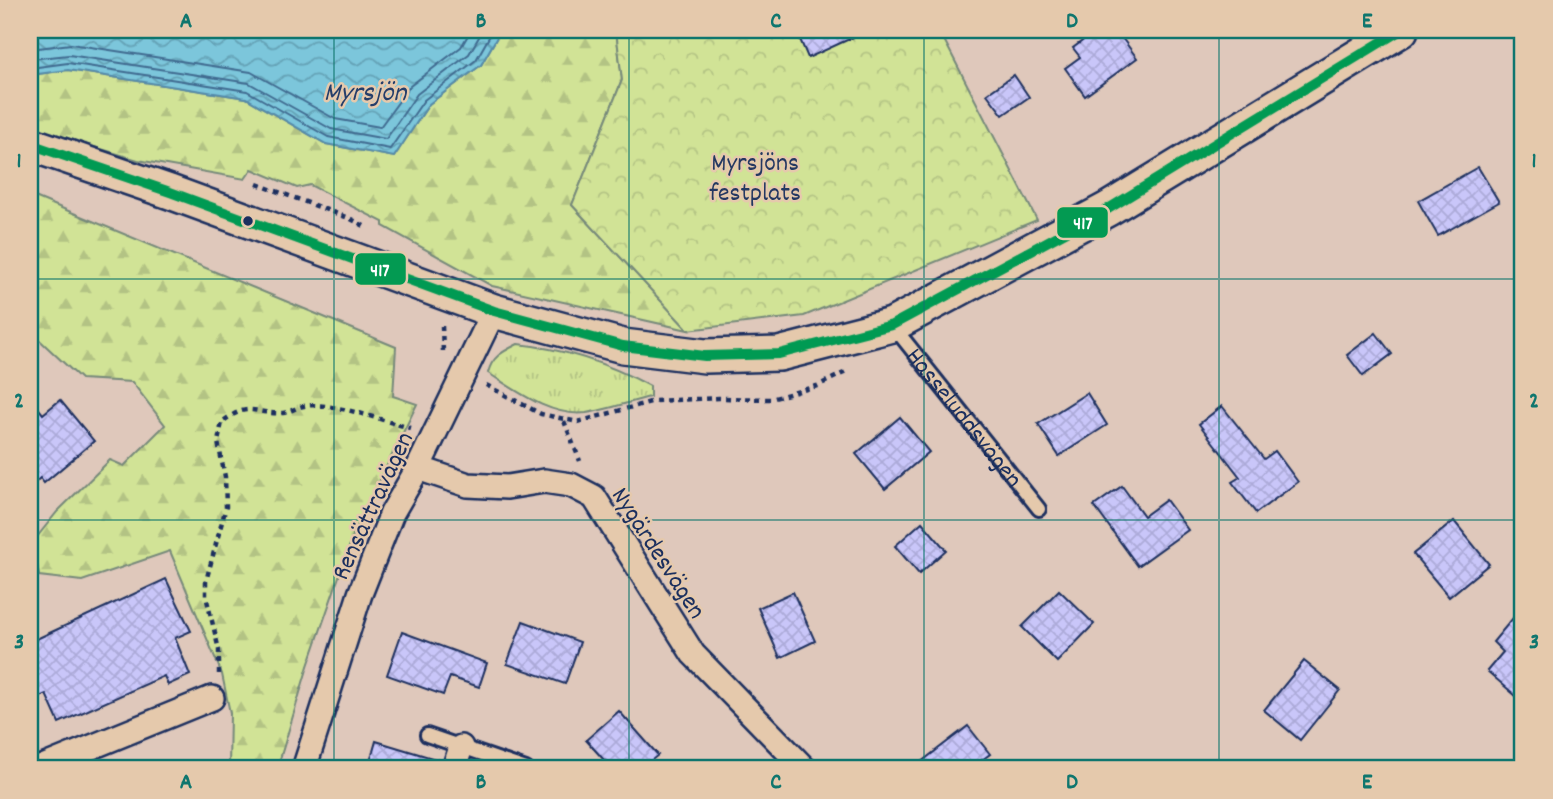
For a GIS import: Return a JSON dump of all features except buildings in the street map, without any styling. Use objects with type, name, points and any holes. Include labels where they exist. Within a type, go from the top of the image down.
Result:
[{"type":"street","name":"Hasseluddsvägen","points":[[30,144],[170,192],[494,312],[623,346],[705,356],[779,355],[892,325],[1108,209],[1401,30]]},
{"type":"street","name":"Rensättravägen","points":[[303,769],[360,594],[392,513],[418,468],[494,312]]},
{"type":"street","name":"Nygärdesvägen","points":[[418,468],[468,485],[507,487],[544,481],[571,485],[594,497],[693,654],[805,769]]},
{"type":"street","points":[[38,769],[212,698]]},
{"type":"lane","name":"Hasseluddsvägen","points":[[892,325],[1039,509]]},
{"type":"lane","points":[[427,735],[458,758],[526,769]]},
{"type":"path","points":[[212,698],[219,683],[219,650],[206,596],[206,581],[226,507],[225,477],[218,442],[222,422],[238,411],[254,409],[284,412],[306,405],[340,409],[416,430]]},
{"type":"green space","points":[[501,30],[616,30],[622,80],[572,205],[688,330],[492,286],[383,226],[383,222],[310,185],[297,188],[252,169],[245,179],[138,160],[30,128],[30,75],[68,70],[246,98],[326,144],[394,157],[429,104],[481,65]]},
{"type":"green space","name":"Myrsjöns festplats","points":[[616,30],[939,30],[1037,220],[804,316],[688,330],[572,205],[622,80]]},
{"type":"green space","points":[[30,195],[396,347],[393,396],[417,404],[354,533],[308,666],[277,769],[229,769],[230,713],[222,674],[170,551],[82,581],[39,576],[33,542],[57,512],[110,460],[124,466],[165,425],[132,382],[81,379],[30,331]]},
{"type":"green space","points":[[518,344],[570,354],[603,364],[650,386],[650,397],[586,413],[547,407],[488,373],[496,358]]},
{"type":"water","name":"Myrsjön","points":[[30,30],[501,30],[481,65],[429,104],[394,157],[326,144],[246,98],[68,70],[30,75]]},
{"type":"transit line","name":"417","points":[[30,144],[170,192],[494,311],[623,346],[705,356],[779,354],[892,325],[1108,209],[1401,30]]}]
